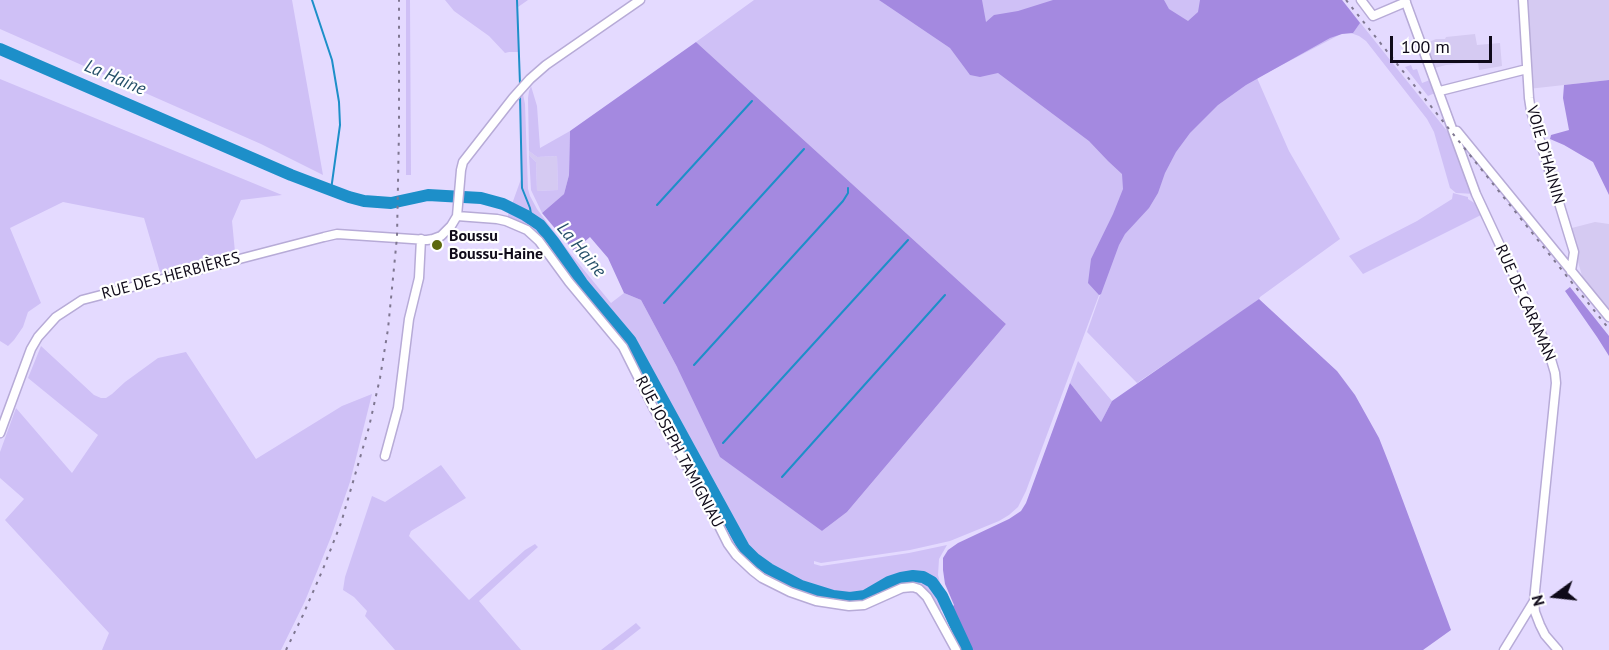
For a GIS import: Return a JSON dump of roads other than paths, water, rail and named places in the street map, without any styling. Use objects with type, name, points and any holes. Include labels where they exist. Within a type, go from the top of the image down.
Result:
[{"type":"street","points":[[386,456],[398,408],[409,319],[419,278],[420,239],[433,239],[441,236],[451,226],[457,216],[463,162],[513,98],[546,65],[640,0]]},
{"type":"street","points":[[1361,0],[1373,16],[1405,1]]},
{"type":"street","name":"VOIE D'HAININ","points":[[1523,0],[1531,111],[1574,252],[1571,271]]},
{"type":"street","name":"RUE DE CARAMAN","points":[[1405,1],[1476,194],[1547,346],[1555,373],[1557,383],[1534,601],[1540,625],[1558,650]]},
{"type":"street","points":[[1440,91],[1527,69]]},
{"type":"street","name":"VOIE D'HAININ","points":[[1451,124],[1609,318]]},
{"type":"street","name":"RUE JOSEPH TAMIGNIAU","points":[[457,216],[507,221],[527,230],[538,241],[623,347],[728,544],[753,571],[790,592],[816,601],[849,606],[864,605],[902,588],[919,589],[927,597],[956,650]]},
{"type":"street","name":"RUE DES HERBIÈRES","points":[[0,433],[31,349],[38,337],[56,316],[82,300],[331,235],[420,239]]},
{"type":"street","points":[[1504,650],[1534,601]]},
{"type":"waterway","points":[[312,0],[332,60],[339,102],[340,125],[331,190]]},
{"type":"waterway","points":[[517,0],[520,84]]},
{"type":"waterway","name":"La Haine","points":[[0,49],[291,175],[349,197],[364,201],[391,203],[428,195],[481,198],[503,204],[525,215],[540,225],[582,283],[630,340],[744,548],[755,559],[801,586],[833,596],[850,598],[865,596],[901,578],[923,577],[932,582],[942,596],[967,650]]},
{"type":"waterway","points":[[520,96],[522,188],[532,220]]},
{"type":"waterway","points":[[657,205],[752,101]]},
{"type":"waterway","points":[[664,303],[804,149]]},
{"type":"waterway","points":[[694,365],[843,201],[848,188]]},
{"type":"waterway","points":[[723,443],[908,240]]},
{"type":"waterway","points":[[782,477],[945,295]]},
{"type":"railway","points":[[286,650],[341,523],[369,427],[380,378],[388,329],[397,237],[399,0]]},
{"type":"railway","points":[[1346,0],[1609,329]]},
{"type":"place","name":"Boussu Boussu-Haine","points":[[437,245]]}]
